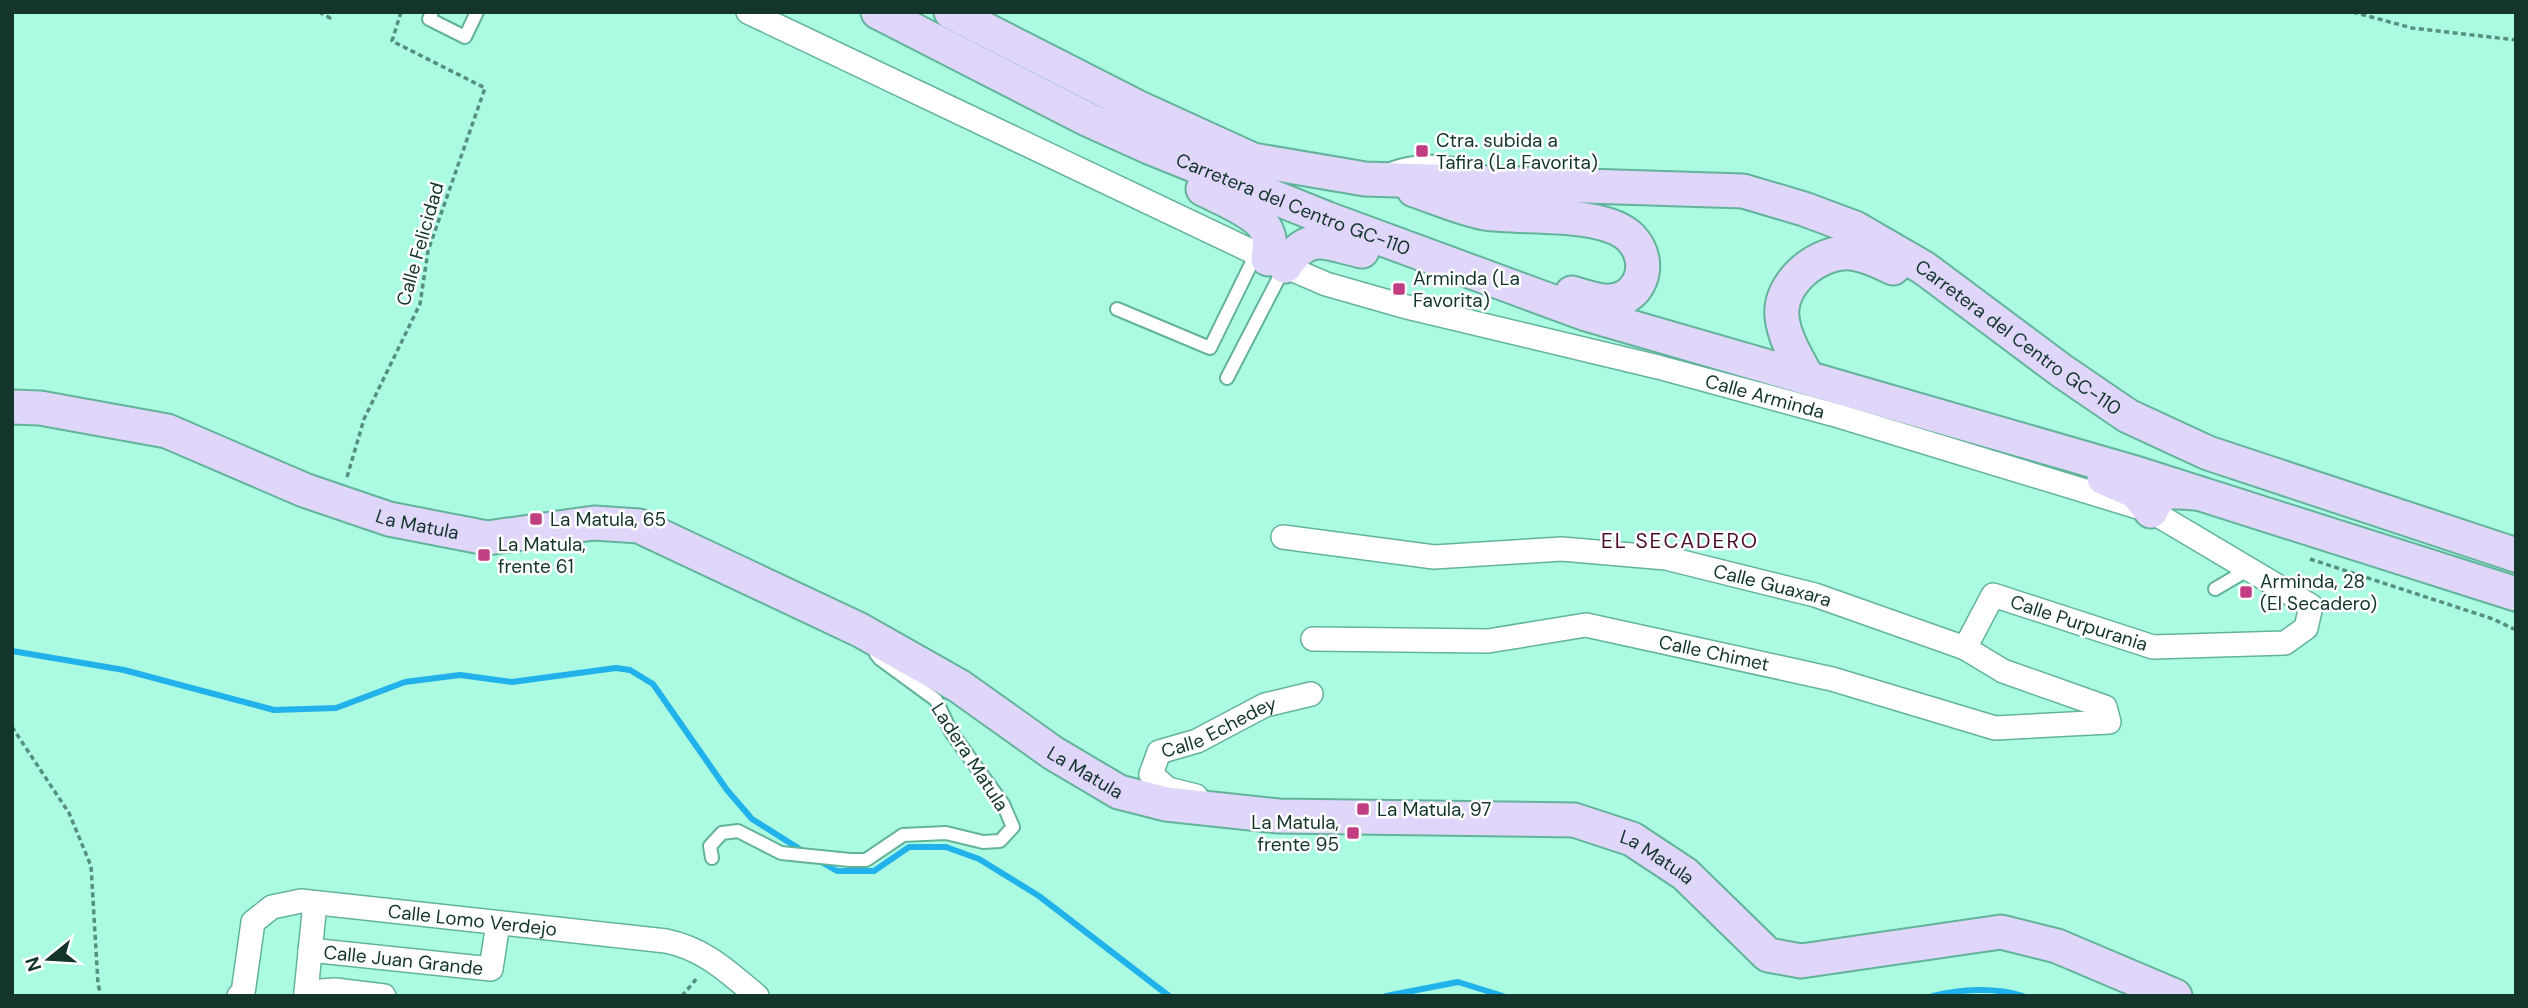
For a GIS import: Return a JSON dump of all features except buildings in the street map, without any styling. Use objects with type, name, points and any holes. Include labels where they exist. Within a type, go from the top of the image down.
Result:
[{"type":"main road","name":"Carretera del Centro GC-110","points":[[878,12],[1089,120],[1328,219],[1586,314],[1880,400]]},
{"type":"main road","name":"Carretera del Centro GC-110","points":[[951,12],[1137,107],[1253,160],[1375,179],[1743,191],[1804,209],[1855,228],[1924,268],[2129,416],[2208,453],[2516,555]]},
{"type":"main road","points":[[1149,147],[1184,179],[1259,219],[1267,232],[1269,260],[1292,255],[1307,244],[1322,241],[1360,251],[1434,259],[1604,301],[1628,295],[1638,286],[1644,262],[1633,240],[1623,230],[1600,222],[1486,213],[1375,179]]},
{"type":"main road","points":[[1807,377],[1788,340],[1781,315],[1787,291],[1801,272],[1814,263],[1852,253],[1884,264],[1977,308]]},
{"type":"main road","points":[[1880,400],[2036,459],[2116,481],[2136,492],[2151,511],[2157,498],[2166,492],[2203,494]]},
{"type":"main road","points":[[1880,400],[2203,494],[2516,594]]},
{"type":"main road","name":"La Matula","points":[[12,407],[40,408],[167,431],[304,490],[389,519],[487,538],[594,523],[639,526],[860,630],[959,686],[1053,753],[1119,792],[1166,804],[1278,816],[1574,820],[1632,839],[1685,874],[1768,955],[1801,961],[2001,932],[2057,946],[2175,996]]},
{"type":"street","name":"Calle Arminda","points":[[748,12],[1269,260],[1326,284],[1403,306],[1658,366],[1839,416],[2151,511],[2311,606]]},
{"type":"street","name":"Calle Guaxara","points":[[1283,537],[1434,557],[1562,549],[1665,558],[1815,595],[1965,649],[2003,671],[2105,707],[2109,722]]},
{"type":"street","name":"Calle Purpurania","points":[[1965,649],[1993,596],[2153,648],[2285,643],[2306,628],[2311,606]]},
{"type":"street","name":"Calle Chimet","points":[[1313,639],[1488,641],[1587,625],[1832,679],[1995,728],[2109,722]]},
{"type":"street","name":"Calle Echedey","points":[[1278,816],[1168,789],[1151,774],[1159,752],[1197,741],[1265,705],[1311,694]]},
{"type":"street","name":"Calle Lomo Verdejo","points":[[239,996],[243,993],[248,968],[253,922],[272,907],[301,901],[667,941],[687,946],[714,960],[757,996]]},
{"type":"street","points":[[315,903],[308,994],[335,990],[384,996]]},
{"type":"street","name":"Calle Juan Grande","points":[[310,950],[491,969],[498,923]]},
{"type":"lane","points":[[432,12],[429,19],[466,37],[477,12]]},
{"type":"lane","points":[[1117,309],[1210,348],[1269,260]]},
{"type":"lane","points":[[1227,378],[1269,260]]},
{"type":"lane","points":[[2215,589],[2249,569]]},
{"type":"lane","name":"Ladera Matula","points":[[712,858],[710,846],[722,833],[738,831],[781,853],[866,860],[903,835],[946,833],[982,842],[1000,841],[1013,827],[1003,804],[951,732],[936,700],[880,659],[860,630]]},
{"type":"path","points":[[318,12],[330,18],[331,12]]},
{"type":"path","points":[[2353,12],[2412,28],[2516,40]]},
{"type":"path","name":"Calle Felicidad","points":[[340,502],[364,419],[420,304],[428,251],[485,88],[392,41],[399,13]]},
{"type":"path","points":[[2306,557],[2493,619],[2516,630]]},
{"type":"path","points":[[12,727],[69,813],[90,866],[101,996]]},
{"type":"waterway","points":[[12,651],[124,670],[274,710],[336,708],[405,682],[460,675],[512,682],[616,668],[630,670],[653,684],[727,790],[752,819],[806,853]]},
{"type":"waterway","points":[[818,860],[837,871],[874,871],[909,847],[946,847],[979,859],[1039,896],[1169,996]]},
{"type":"waterway","points":[[1386,996],[1458,982],[1503,996]]},
{"type":"waterway","points":[[1933,996],[1978,990],[2023,996]]},
{"type":"place","name":"Ctra. subida a Tafira (La Favorita)","points":[[1422,151]]},
{"type":"place","name":"Arminda (La Favorita)","points":[[1399,289]]},
{"type":"place","name":"La Matula, 65","points":[[536,519]]},
{"type":"place","name":"La Matula, frente 61","points":[[484,555]]},
{"type":"place","name":"Arminda, 28 (El Secadero)","points":[[2246,592]]},
{"type":"place","name":"La Matula, 97","points":[[1363,809]]},
{"type":"place","name":"La Matula, frente 95","points":[[1353,833]]},
{"type":"district","name":"EL SECADERO","points":[[1680,541]]}]
